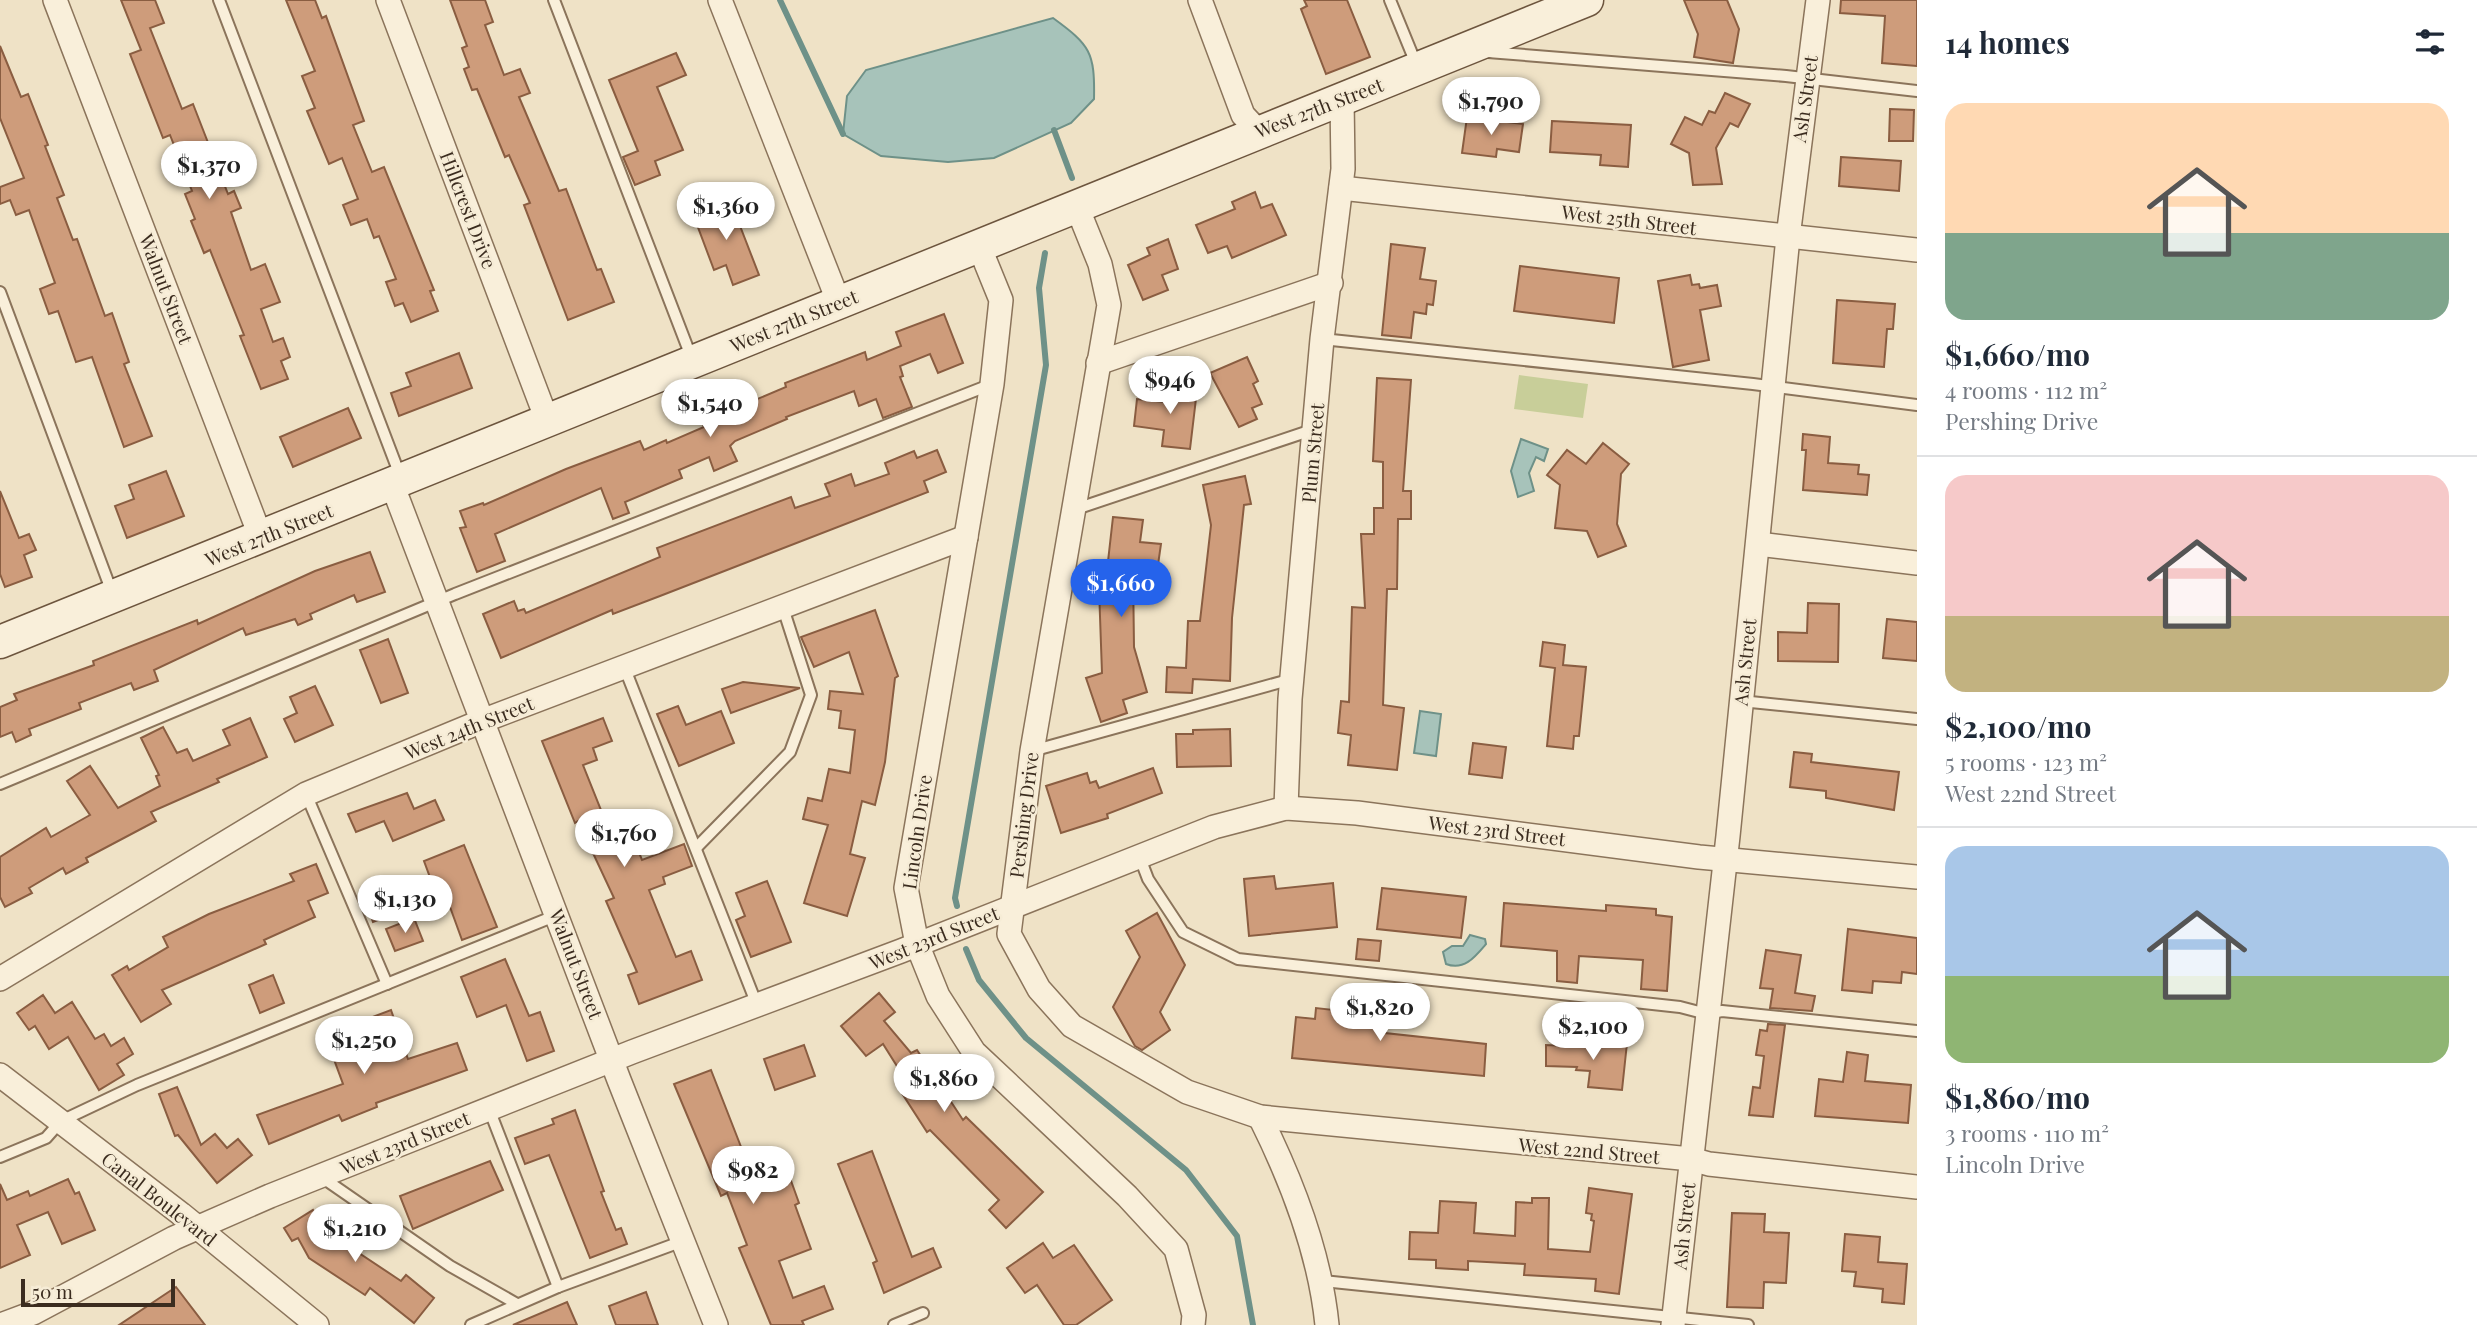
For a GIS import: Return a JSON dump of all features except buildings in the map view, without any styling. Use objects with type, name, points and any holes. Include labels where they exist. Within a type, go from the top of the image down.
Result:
[{"type":"main road","name":"West 27th Street","points":[[0,642],[1077,207],[1258,131],[1463,51],[1553,6],[1587,0]]},
{"type":"street","name":"Walnut Street","points":[[55,0],[261,538]]},
{"type":"street","name":"Hillcrest Drive","points":[[388,0],[547,420]]},
{"type":"street","points":[[720,0],[839,303]]},
{"type":"street","points":[[1200,0],[1243,115],[1258,131]]},
{"type":"street","name":"Ash Street","points":[[1674,1321],[1758,544],[1788,237],[1806,78],[1818,0]]},
{"type":"street","name":"Plum Street","points":[[1286,808],[1292,679],[1322,339],[1341,188],[1342,99]]},
{"type":"street","name":"West 25th Street","points":[[1341,188],[1917,250]]},
{"type":"street","name":"Pershing Drive","points":[[1077,207],[1100,264],[1109,304],[1032,751],[1009,934],[1039,989],[1072,1026],[1187,1092],[1260,1117]]},
{"type":"street","name":"Lincoln Drive","points":[[979,246],[1001,300],[992,384],[906,888],[918,944],[938,996],[974,1052],[1127,1196],[1175,1249],[1194,1315],[1193,1325]]},
{"type":"street","points":[[1098,363],[1331,283]]},
{"type":"street","name":"Walnut Street","points":[[397,482],[437,602],[482,721],[716,1325]]},
{"type":"street","name":"West 24th Street","points":[[0,979],[306,794],[482,721],[625,669],[966,537]]},
{"type":"street","points":[[1758,544],[1917,563]]},
{"type":"street","name":"West 23rd Street","points":[[1,1325],[35,1319],[196,1228],[320,1176],[1214,827],[1286,808],[1357,813],[1724,859],[1917,877]]},
{"type":"street","name":"Canal Boulevard","points":[[0,1075],[317,1325]]},
{"type":"street","points":[[1260,1117],[1279,1154],[1323,1281],[1327,1325]]},
{"type":"street","name":"West 22nd Street","points":[[1260,1117],[1690,1159],[1709,1164],[1917,1187]]},
{"type":"lane","points":[[219,0],[397,482]]},
{"type":"lane","points":[[554,0],[693,362]]},
{"type":"lane","points":[[1391,0],[1418,68]]},
{"type":"lane","points":[[1463,51],[1806,78],[1917,91]]},
{"type":"lane","points":[[0,292],[114,597]]},
{"type":"lane","points":[[1322,339],[1774,387],[1917,405]]},
{"type":"lane","points":[[0,784],[437,602],[992,384]]},
{"type":"lane","points":[[1073,510],[1315,429]]},
{"type":"lane","points":[[696,848],[790,752],[807,707],[811,695],[783,608]]},
{"type":"lane","points":[[625,669],[757,1006]]},
{"type":"lane","points":[[1032,751],[1292,679]]},
{"type":"lane","points":[[1741,701],[1917,719]]},
{"type":"lane","points":[[306,794],[387,984]]},
{"type":"lane","points":[[1140,858],[1148,879],[1183,932],[1238,959],[1680,1007],[1707,1014],[1722,1011],[1917,1031]]},
{"type":"lane","points":[[0,1157],[46,1138],[61,1121],[137,1085],[558,915]]},
{"type":"lane","points":[[489,1109],[558,1287]]},
{"type":"lane","points":[[320,1176],[450,1266],[517,1304]]},
{"type":"lane","points":[[471,1325],[558,1287],[683,1241]]},
{"type":"lane","points":[[1323,1281],[1674,1321],[1748,1325]]},
{"type":"lane","points":[[894,1325],[923,1313]]},
{"type":"green space","points":[[1519,375],[1588,384],[1583,418],[1514,409]]},
{"type":"water","points":[[1053,18],[1082,43],[1088,51],[1093,70],[1094,99],[1071,123],[994,158],[948,162],[881,156],[843,134],[847,96],[866,70]]},
{"type":"water","points":[[1521,439],[1548,449],[1544,461],[1536,457],[1529,473],[1534,491],[1518,497],[1511,471]]},
{"type":"water","points":[[1420,711],[1441,714],[1436,756],[1414,753]]},
{"type":"water","points":[[1470,935],[1485,939],[1486,944],[1464,964],[1446,964],[1443,952],[1452,946],[1463,946]]},
{"type":"waterway","points":[[780,0],[843,134]]},
{"type":"waterway","points":[[1054,130],[1072,178]]},
{"type":"waterway","points":[[957,906],[955,898],[1046,365],[1039,288],[1045,253]]},
{"type":"waterway","points":[[966,949],[979,980],[1026,1038],[1186,1170],[1237,1236],[1253,1325]]}]
